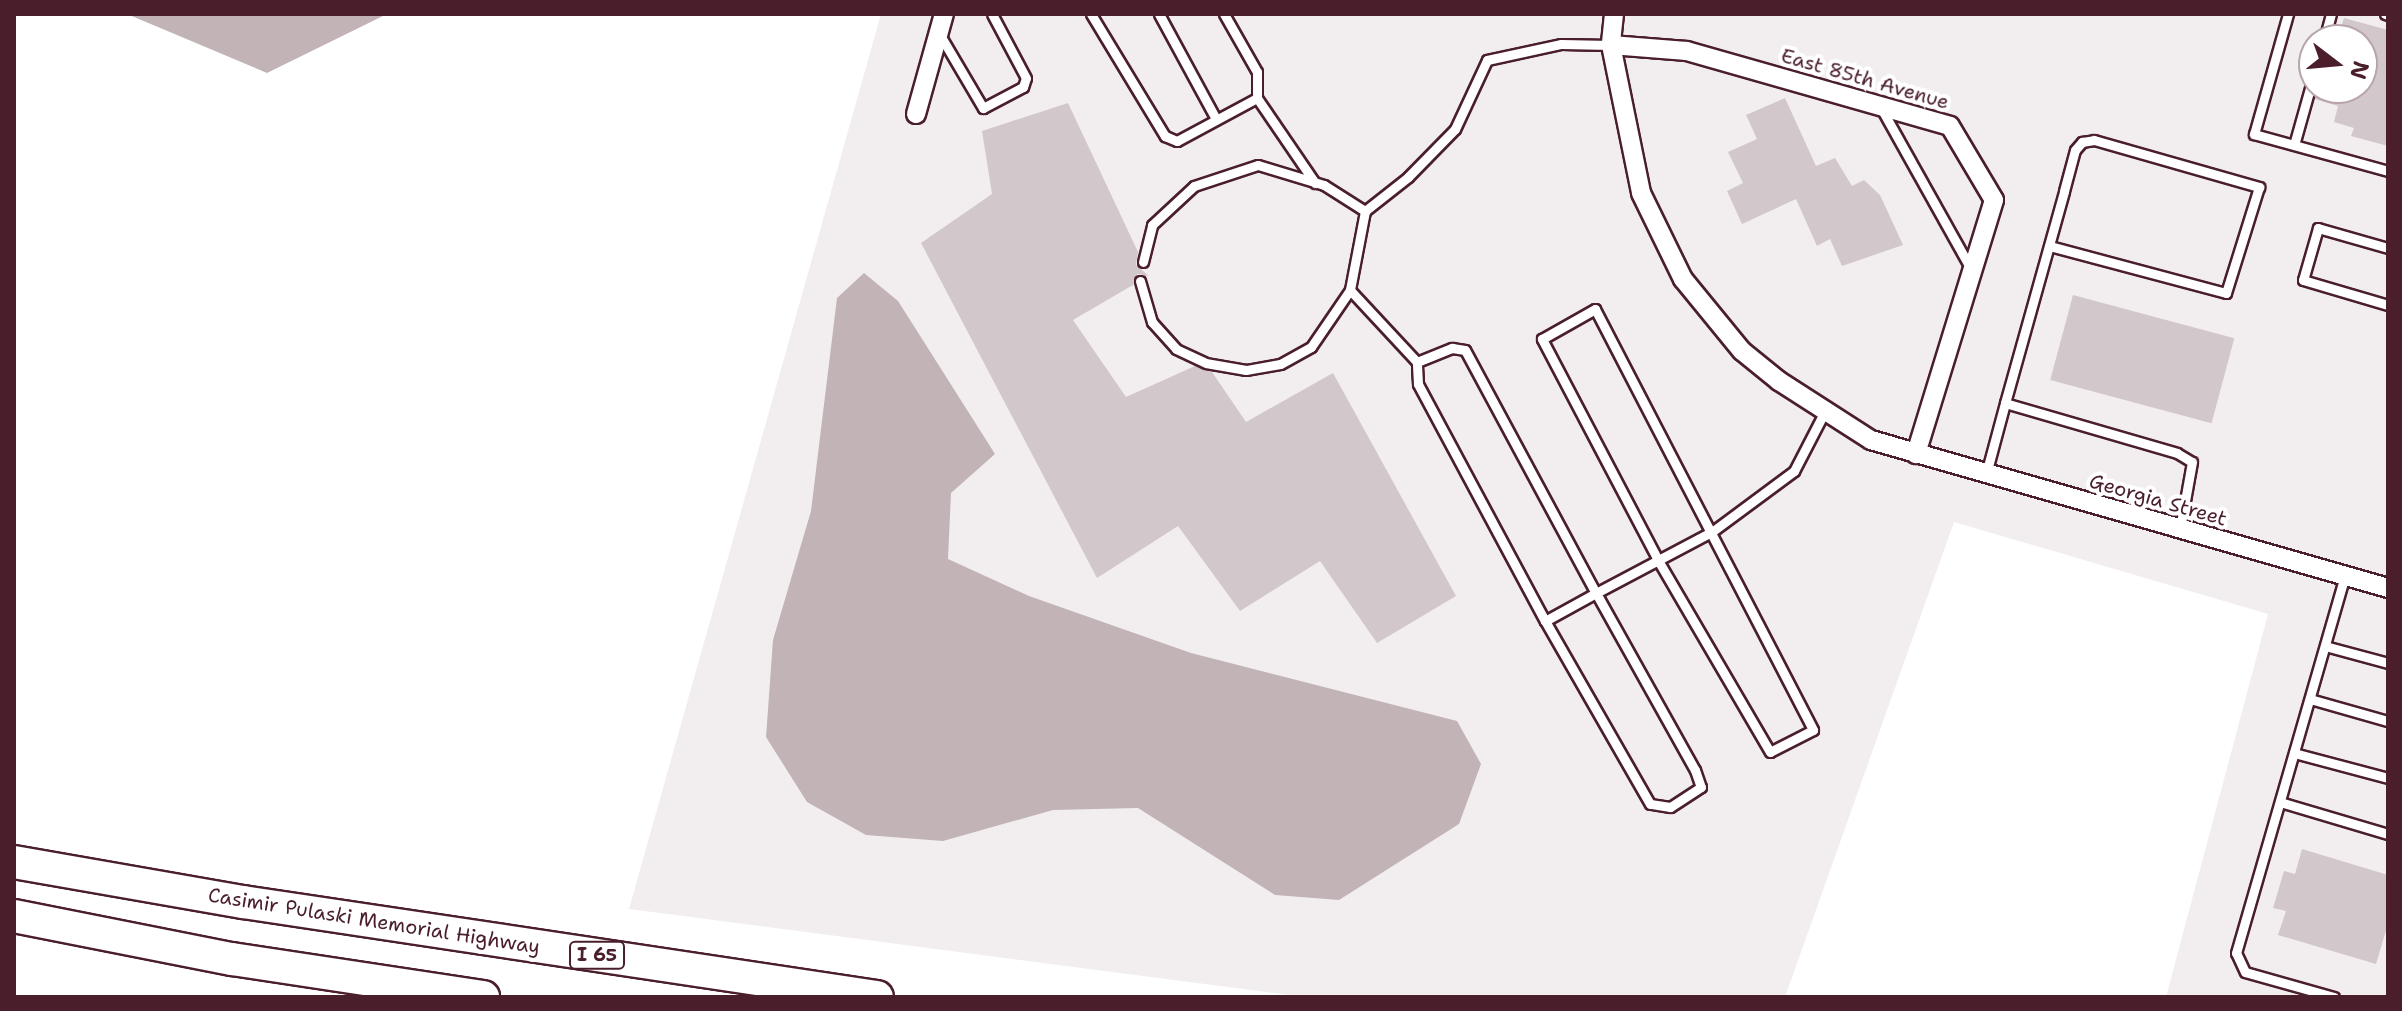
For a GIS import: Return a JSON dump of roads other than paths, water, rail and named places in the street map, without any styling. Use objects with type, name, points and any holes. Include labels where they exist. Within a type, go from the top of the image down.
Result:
[{"type":"highway","name":"Casimir Pulaski Memorial Highway","points":[[14,862],[258,904],[877,997]]},
{"type":"highway","points":[[14,916],[232,959],[483,997]]},
{"type":"street","name":"Georgia Street","points":[[1614,14],[1611,45],[1641,193],[1683,279],[1742,351],[1871,440],[2388,588]]},
{"type":"street","points":[[916,114],[941,23]]},
{"type":"street","name":"East 85th Avenue","points":[[1611,45],[1687,51],[1950,126],[1994,200],[1916,454]]},
{"type":"lane","points":[[941,23],[983,108],[1023,87],[1026,78],[992,14]]},
{"type":"lane","points":[[1091,14],[1165,136],[1177,141],[1257,98]]},
{"type":"lane","points":[[1159,14],[1216,119]]},
{"type":"lane","points":[[1224,14],[1257,72],[1257,98],[1315,183]]},
{"type":"lane","points":[[2288,14],[2254,134],[2388,171]]},
{"type":"lane","points":[[1140,281],[1152,322],[1176,349],[1205,363],[1246,370],[1280,364],[1311,347],[1350,290],[1365,211],[1408,177],[1455,129],[1487,60],[1561,44],[1611,45]]},
{"type":"lane","points":[[2294,145],[2306,104]]},
{"type":"lane","points":[[1879,105],[1972,271]]},
{"type":"lane","points":[[1986,474],[2075,150],[2082,142],[2094,140],[2259,187],[2226,293],[2049,246]]},
{"type":"lane","points":[[1143,262],[1152,225],[1194,186],[1258,165],[1315,183],[1365,211]]},
{"type":"lane","points":[[2388,248],[2318,228],[2303,280],[2388,305]]},
{"type":"lane","points":[[1350,290],[1417,362],[1418,384],[1545,621],[1650,804],[1670,807],[1701,787],[1695,770],[1465,350],[1452,348],[1417,362]]},
{"type":"lane","points":[[1595,309],[1713,531],[1813,730],[1770,752],[1658,560],[1542,339],[1595,309]]},
{"type":"lane","points":[[2005,403],[2177,453],[2192,462],[2180,529]]},
{"type":"lane","points":[[1545,621],[1713,531],[1794,471],[1825,411]]},
{"type":"lane","points":[[2334,997],[2245,972],[2236,953],[2345,576]]},
{"type":"lane","points":[[2325,646],[2388,663]]},
{"type":"lane","points":[[2310,699],[2388,721]]},
{"type":"lane","points":[[2294,753],[2388,778]]},
{"type":"lane","points":[[2280,802],[2388,834]]}]
